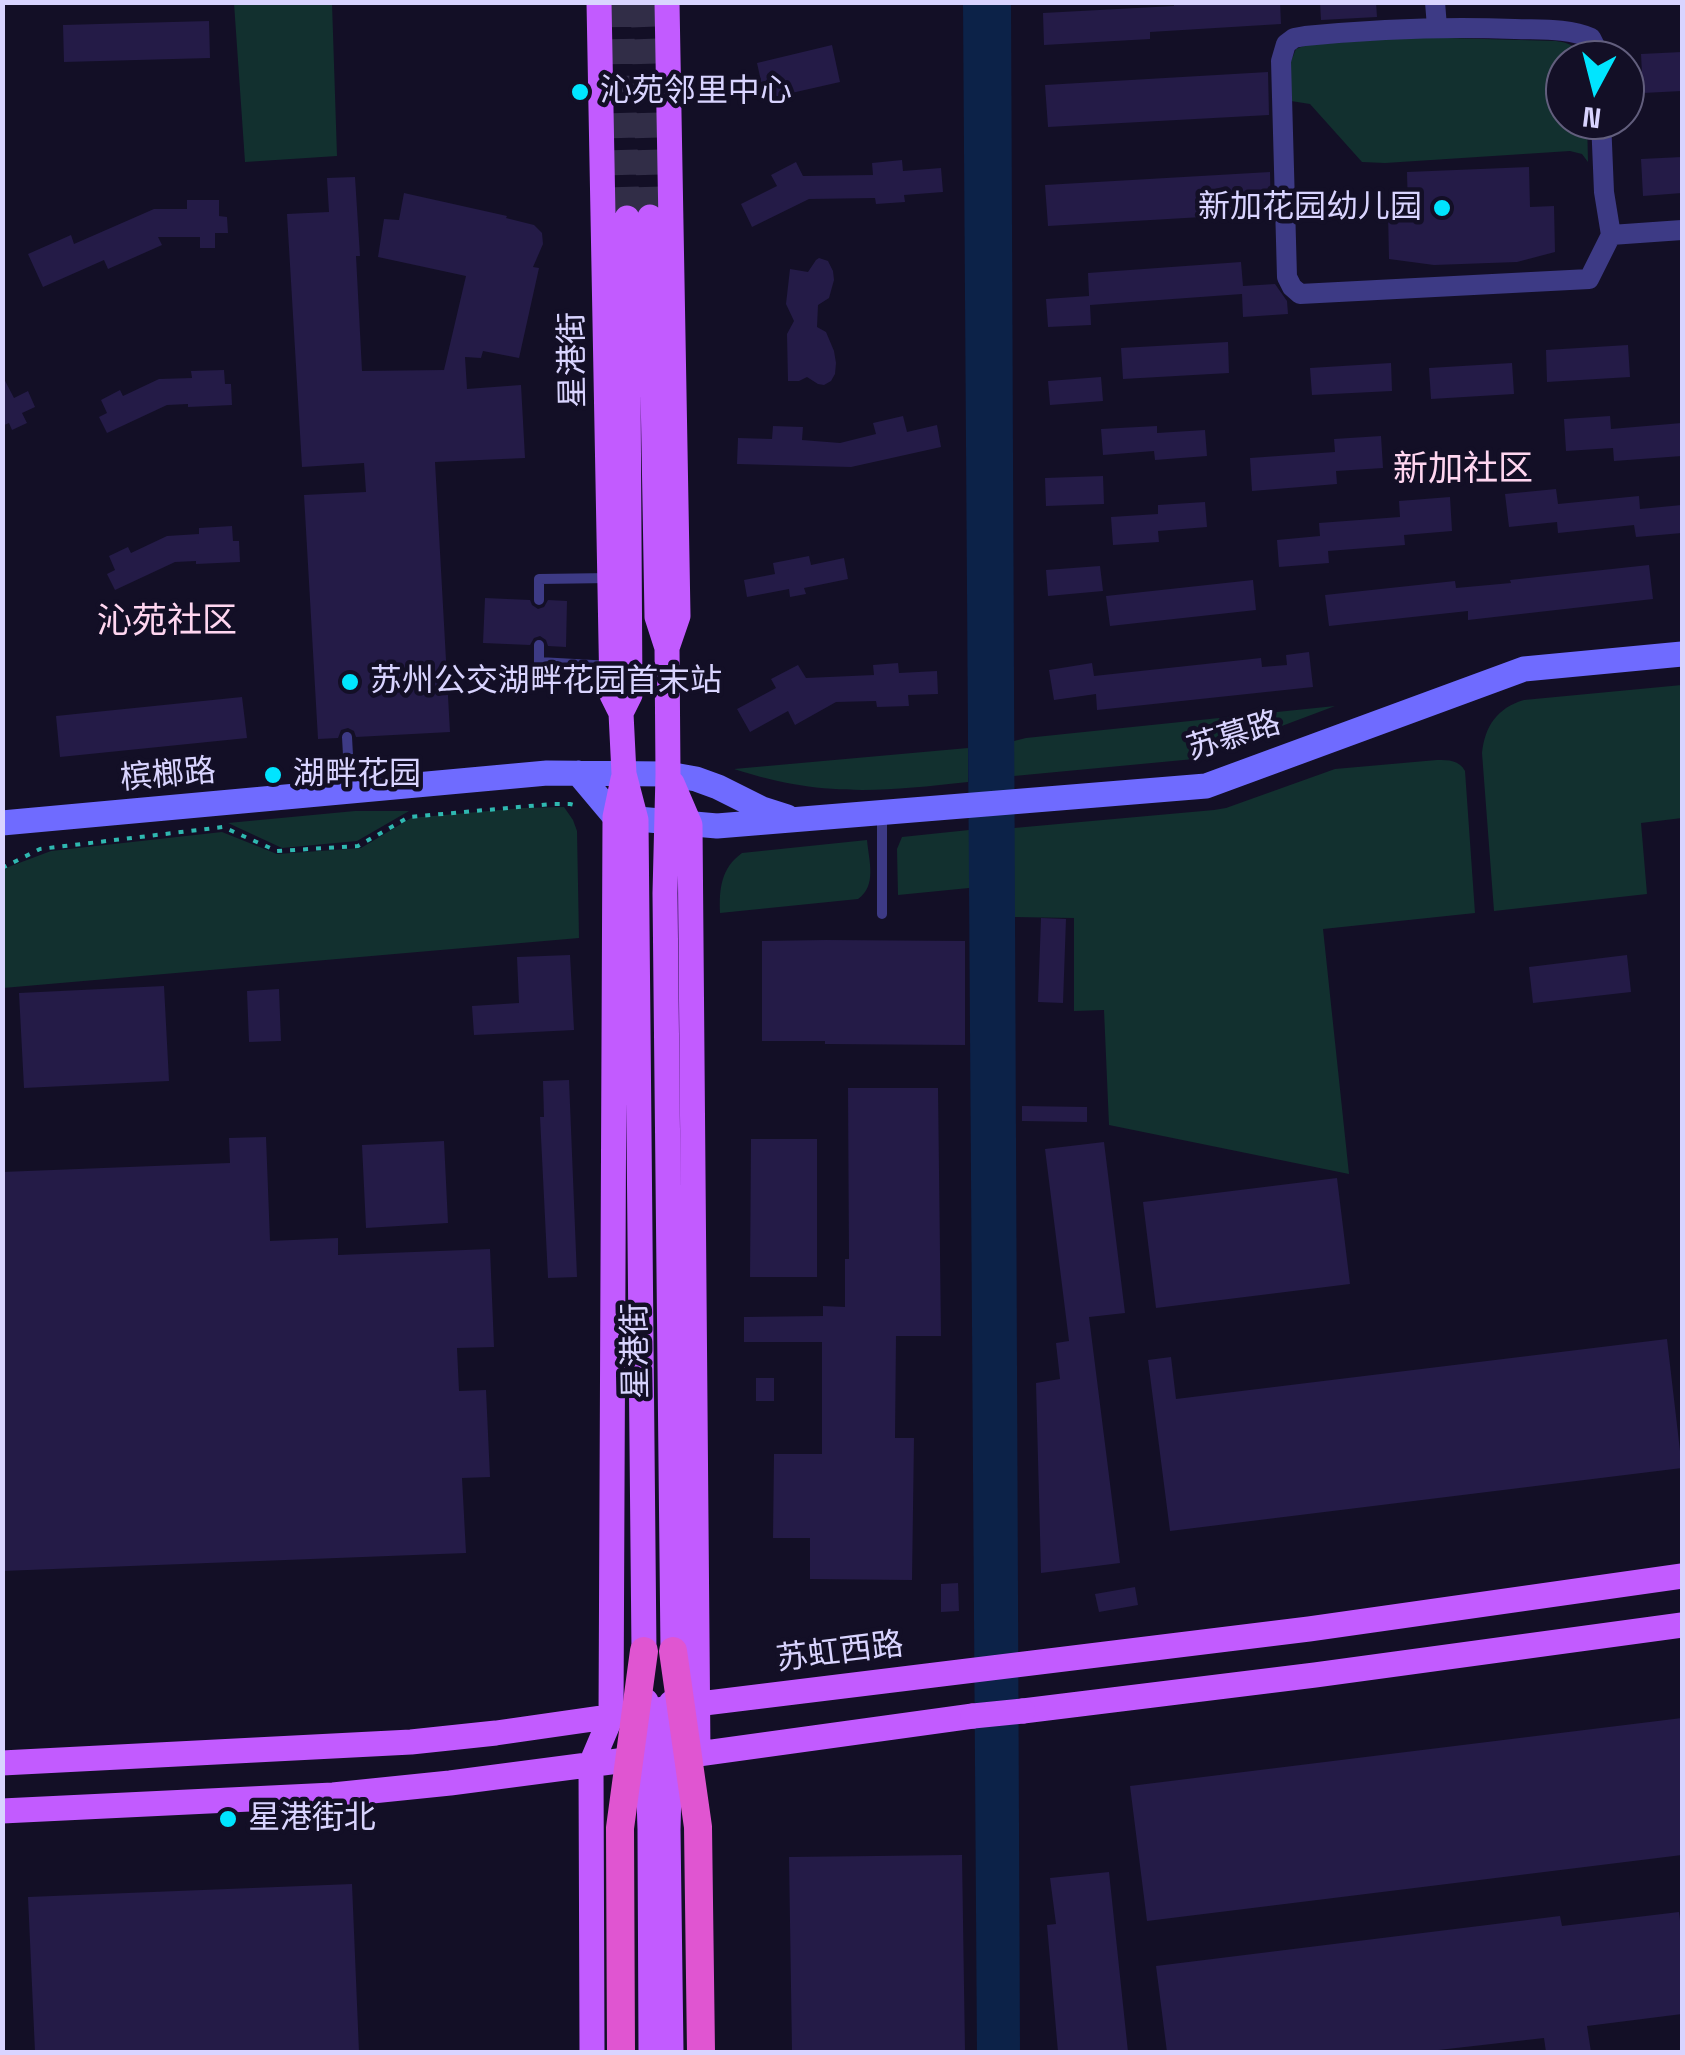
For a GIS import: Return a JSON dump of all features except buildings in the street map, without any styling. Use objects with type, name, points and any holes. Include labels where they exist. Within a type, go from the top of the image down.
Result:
[{"type":"highway","points":[[673,1650],[698,1827],[701,2052]]},
{"type":"highway","points":[[621,2052],[620,1828],[644,1651]]},
{"type":"main road","name":"星港街","points":[[599,2],[612,695],[621,713],[638,1094],[652,2052]]},
{"type":"main road","name":"星港街","points":[[667,648],[678,616],[668,2]]},
{"type":"main road","name":"星港街","points":[[621,713],[630,695],[639,218],[657,618],[667,648],[668,774]]},
{"type":"main road","name":"苏慕路","points":[[626,818],[716,826],[1206,786],[1524,670],[1682,654]]},
{"type":"main road","name":"苏慕路","points":[[578,773],[668,774],[696,779],[792,819]]},
{"type":"main road","points":[[578,773],[626,818],[611,1716],[591,1764],[592,2052]]},
{"type":"main road","name":"槟榔路","points":[[2,824],[578,773]]},
{"type":"main road","points":[[668,774],[678,824],[698,1754]]},
{"type":"main road","name":"星港街","points":[[671,2052],[668,1830],[673,1650],[666,1096],[678,824]]},
{"type":"main road","name":"苏虹西路","points":[[2,1764],[496,1734],[698,1704],[1309,1629],[1682,1576]]},
{"type":"main road","points":[[2,1811],[450,1784],[1314,1676],[1682,1625]]},
{"type":"street","points":[[1436,2],[1437,27]]},
{"type":"street","points":[[1592,40],[1581,33],[1558,30],[1437,27],[1322,34],[1294,38],[1286,44],[1282,61],[1287,278],[1300,294],[1589,279],[1611,235],[1602,140]]},
{"type":"street","points":[[1611,235],[1682,230]]},
{"type":"lane","points":[[539,600],[539,580],[611,578]]},
{"type":"lane","points":[[539,646],[539,662],[611,666]]},
{"type":"lane","points":[[348,737],[350,792]]},
{"type":"lane","points":[[882,811],[882,914]]},
{"type":"path","points":[[2,868],[40,849],[223,827],[277,851],[358,846],[409,816],[552,804],[579,806]]},
{"type":"green space","points":[[234,3],[332,3],[337,156],[245,162]]},
{"type":"green space","points":[[1413,37],[1545,41],[1545,140],[1587,140],[1588,162],[1582,154],[1570,151],[1362,162],[1310,104],[1291,101],[1291,61],[1296,49]]},
{"type":"green space","points":[[1682,685],[1682,818],[1641,823],[1647,894],[1494,911],[1482,753],[1494,719],[1524,700]]},
{"type":"green space","points":[[1335,706],[1194,759],[1014,776],[1014,741],[1026,738]]},
{"type":"green space","points":[[968,748],[968,782],[936,785],[878,790],[823,788],[734,769]]},
{"type":"green space","points":[[1437,760],[1457,763],[1465,771],[1475,913],[1323,929],[1349,1174],[1109,1125],[1104,1010],[1074,1011],[1074,918],[1014,917],[1014,828],[1214,810],[1335,769]]},
{"type":"green space","points":[[564,807],[577,831],[579,938],[3,988],[3,869],[51,851],[222,832],[277,854],[361,848],[411,818]]},
{"type":"green space","points":[[355,811],[409,811],[357,841],[282,848],[228,823]]},
{"type":"green space","points":[[969,830],[969,888],[898,895],[897,849],[902,837]]},
{"type":"green space","points":[[867,840],[870,880],[858,899],[720,913],[723,880],[742,853]]},
{"type":"water","points":[[963,3],[1011,3],[1020,2052],[977,2052]]},
{"type":"tunnel","points":[[621,2],[627,218]]},
{"type":"tunnel","points":[[643,2],[650,217]]},
{"type":"place","name":"沁苑邻里中心","points":[[580,92]]},
{"type":"place","name":"新加花园幼儿园","points":[[1442,208]]},
{"type":"place","name":"苏州公交湖畔花园首末站","points":[[350,682]]},
{"type":"place","name":"湖畔花园","points":[[273,775]]},
{"type":"place","name":"星港街北","points":[[228,1819]]},
{"type":"district","name":"新加社区","points":[[1463,471]]},
{"type":"district","name":"沁苑社区","points":[[167,623]]}]
